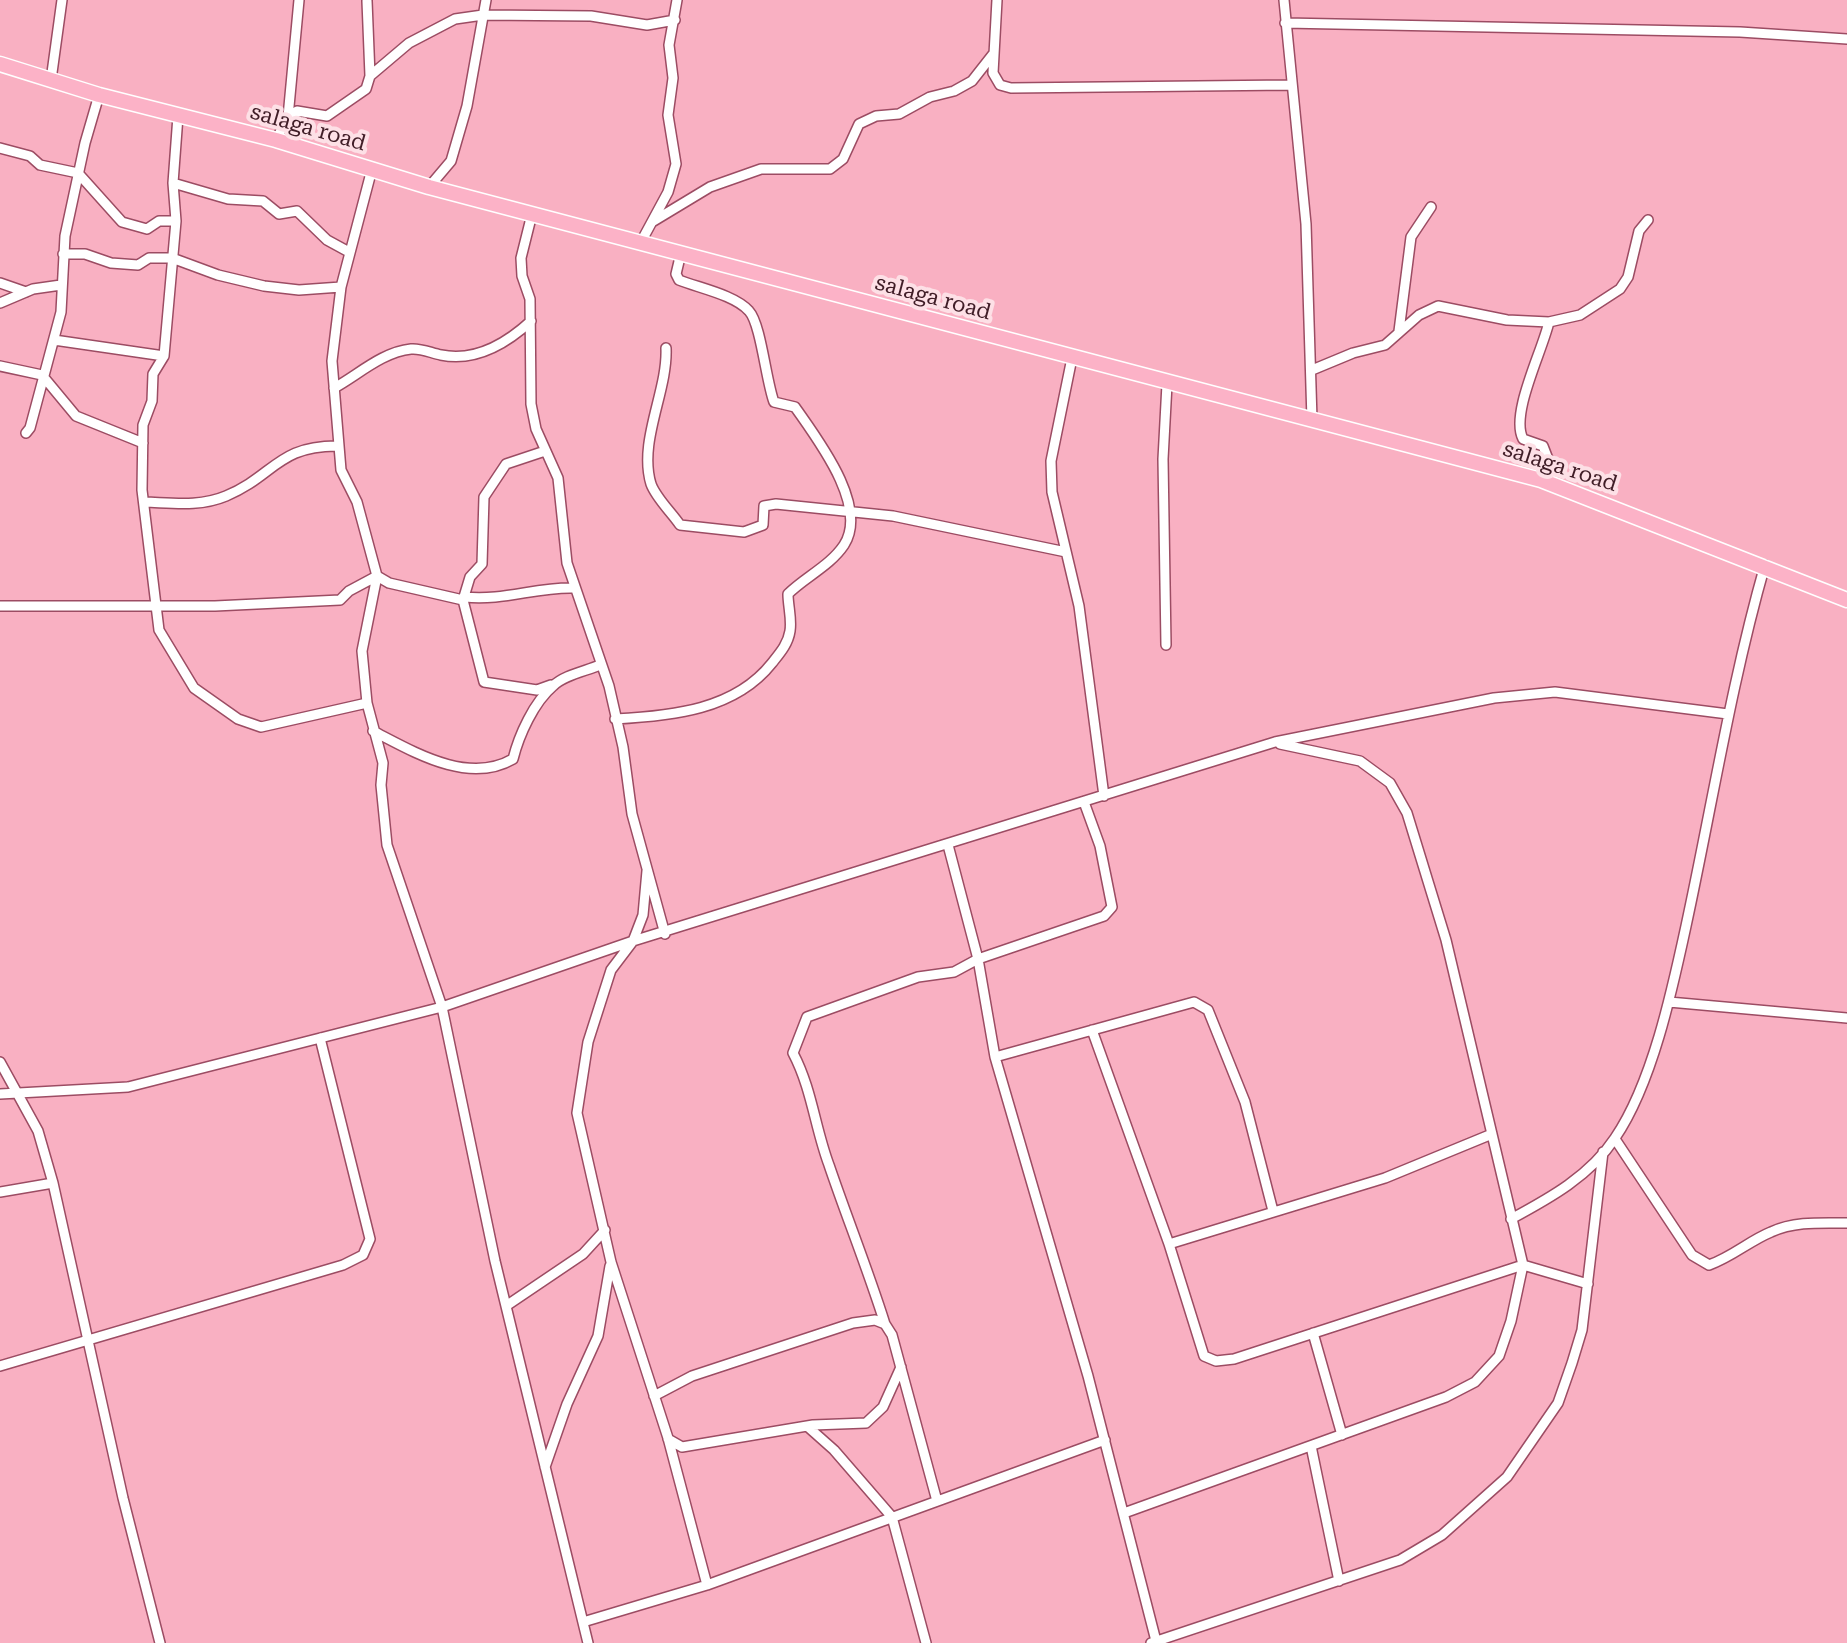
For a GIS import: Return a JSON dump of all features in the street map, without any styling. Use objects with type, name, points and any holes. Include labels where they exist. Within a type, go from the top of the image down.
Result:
[{"type":"main road","name":"salaga road","points":[[0,64],[99,95],[276,140],[429,187],[1167,384],[1541,480],[1765,565],[1847,600]]},
{"type":"street","points":[[51,80],[62,0]]},
{"type":"street","points":[[276,140],[288,117],[299,0]]},
{"type":"street","points":[[429,187],[451,161],[467,106],[486,0]]},
{"type":"street","points":[[641,242],[668,192],[676,164],[668,115],[673,78],[669,45],[677,0]]},
{"type":"street","points":[[997,0],[993,73],[1000,85],[1011,88],[1290,85]]},
{"type":"street","points":[[1284,0],[1306,224],[1312,420]]},
{"type":"street","points":[[288,117],[297,111],[327,116],[366,89],[370,76],[367,1]]},
{"type":"street","points":[[370,76],[409,43],[455,19],[483,15],[591,16],[647,25],[675,20]]},
{"type":"street","points":[[1285,23],[1708,31],[1847,39]]},
{"type":"street","points":[[652,222],[710,187],[761,169],[830,169],[843,159],[859,124],[876,116],[899,114],[930,97],[954,91],[972,81],[994,53]]},
{"type":"street","points":[[26,433],[30,428],[61,312],[63,254],[78,173],[99,95]]},
{"type":"street","points":[[178,116],[173,183],[176,221],[164,356],[153,374],[143,443],[142,490],[153,606],[159,630],[194,688],[238,719],[261,727],[367,703]]},
{"type":"street","points":[[0,148],[30,156],[40,165],[78,173],[122,222],[147,229],[159,221],[176,221]]},
{"type":"street","points":[[372,169],[341,287],[332,361],[341,470],[357,502],[377,576],[362,651],[367,703],[383,763],[381,785],[387,845],[442,1007],[506,1306],[588,1643]]},
{"type":"street","points":[[173,183],[228,199],[263,201],[279,214],[297,211],[327,240],[349,252]]},
{"type":"street","points":[[1399,331],[1411,237],[1431,207]]},
{"type":"street","points":[[532,214],[521,258],[531,321],[531,404],[545,451],[558,478],[562,529],[573,588],[609,686],[623,747],[632,814],[665,934]]},
{"type":"street","points":[[1312,370],[1353,353],[1385,345],[1419,315],[1438,306],[1507,320],[1549,322],[1580,315],[1620,289],[1628,277],[1639,231],[1648,220]]},
{"type":"street","points":[[615,719],[667,716],[721,701],[755,684],[784,648],[790,630],[788,594],[843,546],[851,530],[851,510],[843,483],[795,407],[774,402],[765,378],[761,344],[752,314],[739,304],[679,280],[676,274],[681,253]]},
{"type":"street","points":[[63,254],[85,254],[111,263],[138,265],[149,258],[172,258],[218,275],[264,286],[299,290],[341,287]]},
{"type":"street","points":[[0,283],[26,292]]},
{"type":"street","points":[[0,303],[26,292],[61,285]]},
{"type":"street","points":[[334,388],[388,354],[414,348],[445,356],[475,355],[512,339],[531,321]]},
{"type":"street","points":[[1541,480],[1548,459],[1543,446],[1523,439],[1518,429],[1524,395],[1542,353],[1549,322]]},
{"type":"street","points":[[54,340],[164,356]]},
{"type":"street","points":[[666,348],[667,372],[649,451],[651,485],[680,525],[744,532],[763,525],[764,506],[851,510],[1066,552]]},
{"type":"street","points":[[1072,358],[1051,461],[1052,492],[1079,606],[1104,796]]},
{"type":"street","points":[[0,366],[42,375],[76,416],[143,443]]},
{"type":"street","points":[[1166,645],[1163,459],[1167,384]]},
{"type":"street","points":[[145,502],[195,504],[227,496],[288,453],[339,446]]},
{"type":"street","points":[[545,451],[506,464],[484,497],[482,564],[470,577],[464,598],[484,682],[537,690],[600,665]]},
{"type":"street","points":[[1511,1219],[1589,1170],[1615,1139],[1632,1107],[1669,1002],[1728,714],[1765,565]]},
{"type":"street","points":[[377,576],[389,583],[464,598],[492,600],[542,588],[573,588]]},
{"type":"street","points":[[0,606],[153,606],[340,600],[377,576]]},
{"type":"street","points":[[373,731],[453,767],[501,766],[513,759],[516,745],[538,703],[554,683]]},
{"type":"street","points":[[0,1094],[128,1087],[442,1007],[633,941],[665,934],[1275,742],[1494,698],[1555,692],[1728,714]]},
{"type":"street","points":[[1124,1513],[1446,1397],[1475,1382],[1499,1356],[1511,1321],[1523,1265],[1446,940],[1407,813],[1390,783],[1360,761],[1275,742]]},
{"type":"street","points":[[937,1501],[901,1367],[857,1234],[828,1164],[805,1075],[793,1053],[807,1017],[918,977],[954,972],[978,959],[1104,916],[1112,907],[1100,846],[1084,802]]},
{"type":"street","points":[[948,845],[978,959],[995,1057],[1105,1440],[1154,1642],[1400,1560],[1442,1535],[1507,1477],[1558,1403],[1582,1330],[1603,1152]]},
{"type":"street","points":[[647,871],[643,915],[633,941],[611,970],[595,1017],[577,1113],[611,1262],[668,1438],[707,1585]]},
{"type":"street","points":[[995,1057],[1194,1002],[1208,1010],[1245,1102],[1273,1211]]},
{"type":"street","points":[[1669,1002],[1847,1018]]},
{"type":"street","points":[[1092,1030],[1169,1244],[1204,1356],[1216,1361],[1234,1359],[1523,1265],[1588,1284]]},
{"type":"street","points":[[0,1366],[343,1265],[363,1255],[370,1239],[367,1223],[320,1038]]},
{"type":"street","points":[[0,1062],[38,1131],[53,1183],[160,1643]]},
{"type":"street","points":[[1169,1244],[1385,1178],[1492,1134]]},
{"type":"street","points":[[1615,1139],[1692,1255],[1709,1265],[1731,1257],[1770,1232],[1801,1223],[1847,1223]]},
{"type":"street","points":[[0,1192],[53,1183]]},
{"type":"street","points":[[506,1306],[583,1254],[605,1230]]},
{"type":"street","points":[[545,1467],[567,1404],[598,1336],[611,1262]]},
{"type":"street","points":[[654,1396],[692,1376],[853,1323],[875,1320],[885,1324]]},
{"type":"street","points":[[1313,1333],[1342,1435]]},
{"type":"street","points":[[668,1438],[682,1447],[807,1426],[866,1423],[883,1407],[901,1367]]},
{"type":"street","points":[[807,1426],[834,1450],[892,1517],[926,1643]]},
{"type":"street","points":[[583,1622],[707,1585],[1105,1440]]},
{"type":"street","points":[[1311,1446],[1339,1581]]}]
